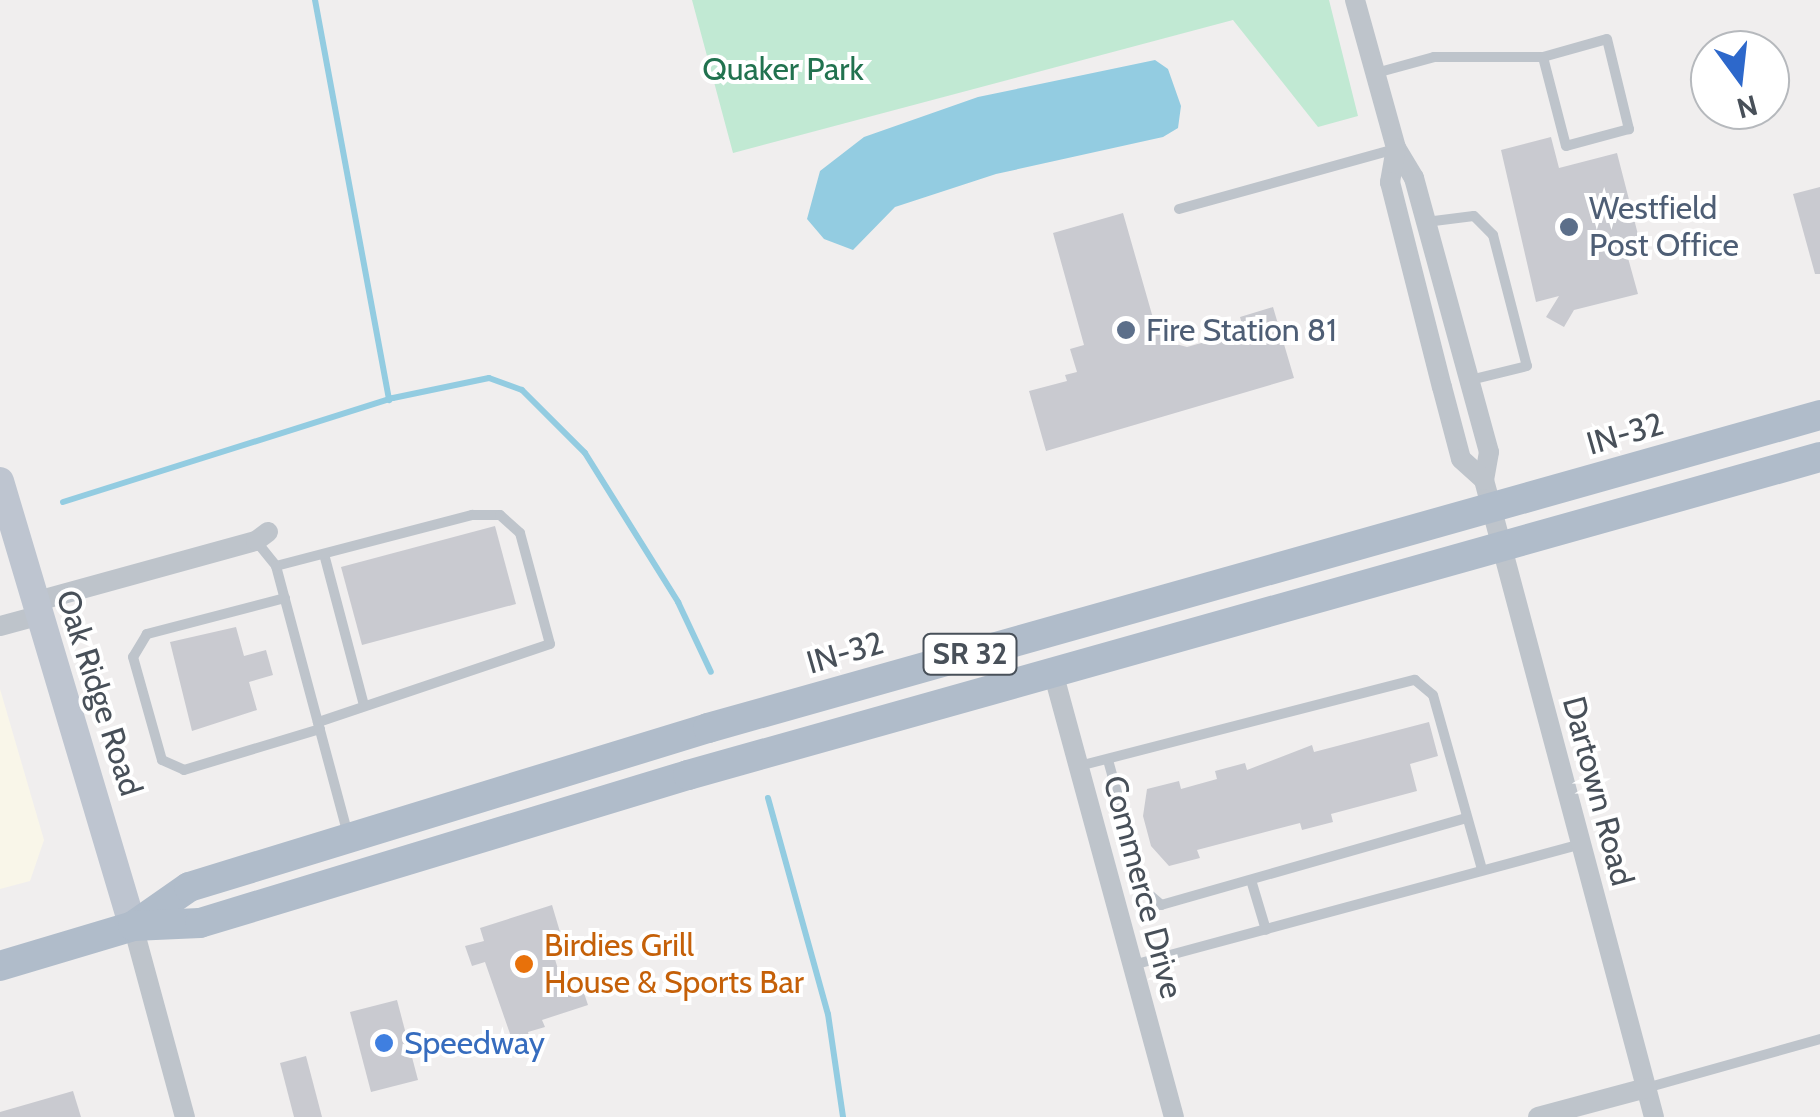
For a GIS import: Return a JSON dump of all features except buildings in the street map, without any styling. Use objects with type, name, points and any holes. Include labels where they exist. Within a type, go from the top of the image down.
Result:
[{"type":"main road","name":"IN-32","points":[[133,926],[189,886],[708,728],[1488,494],[1820,416]]},
{"type":"main road","name":"IN-32","points":[[0,966],[133,926],[200,923],[1053,672],[1820,456]]},
{"type":"street","name":"Dartown Road","points":[[1355,0],[1396,148],[1414,178],[1489,452],[1488,494],[1654,1117]]},
{"type":"street","name":"Dartown Road","points":[[1396,148],[1390,182],[1442,387],[1462,459],[1488,494]]},
{"type":"street","name":"Oak Ridge Road","points":[[0,481],[133,926]]},
{"type":"street","points":[[0,626],[36,609],[262,537]]},
{"type":"street","name":"Commerce Drive","points":[[1053,672],[1174,1117]]},
{"type":"street","points":[[133,926],[185,1117]]},
{"type":"street","points":[[1538,1117],[1646,1088]]},
{"type":"lane","points":[[1374,73],[1434,57],[1543,57],[1607,39],[1629,129],[1566,146],[1543,57]]},
{"type":"lane","points":[[1179,209],[1396,148]]},
{"type":"lane","points":[[1426,222],[1474,216],[1489,228],[1526,366],[1469,380]]},
{"type":"lane","points":[[276,566],[472,515],[500,516],[520,534],[550,644],[184,770],[162,760],[134,656],[147,634],[284,598]]},
{"type":"lane","points":[[262,537],[276,566],[349,838]]},
{"type":"lane","points":[[324,554],[364,705]]},
{"type":"lane","points":[[1079,766],[1415,680],[1432,695],[1482,869]]},
{"type":"lane","points":[[1108,760],[1149,900],[1171,903],[1467,818]]},
{"type":"lane","points":[[1133,965],[1581,844]]},
{"type":"lane","points":[[1252,880],[1266,930]]},
{"type":"lane","points":[[1646,1088],[1820,1039]]},
{"type":"shaded area","points":[[0,689],[44,840],[30,881],[0,889]]},
{"type":"green space","name":"Quaker Park","points":[[692,0],[1329,0],[1358,116],[1318,127],[1233,20],[733,153]]},
{"type":"water","points":[[1155,60],[1168,69],[1181,106],[1178,128],[1163,137],[996,174],[895,207],[853,250],[824,239],[807,219],[820,171],[864,137],[978,97]]},
{"type":"waterway","points":[[315,0],[389,400]]},
{"type":"waterway","points":[[63,502],[393,398],[489,378],[522,390],[585,453],[678,602],[711,672]]},
{"type":"waterway","points":[[768,798],[828,1014],[843,1117]]},
{"type":"place","name":"Westfield Post Office","points":[[1569,227]]},
{"type":"place","name":"Fire Station 81","points":[[1126,330]]},
{"type":"place","name":"Birdies Grill House & Sports Bar","points":[[524,964]]},
{"type":"place","name":"Speedway","points":[[384,1043]]}]
